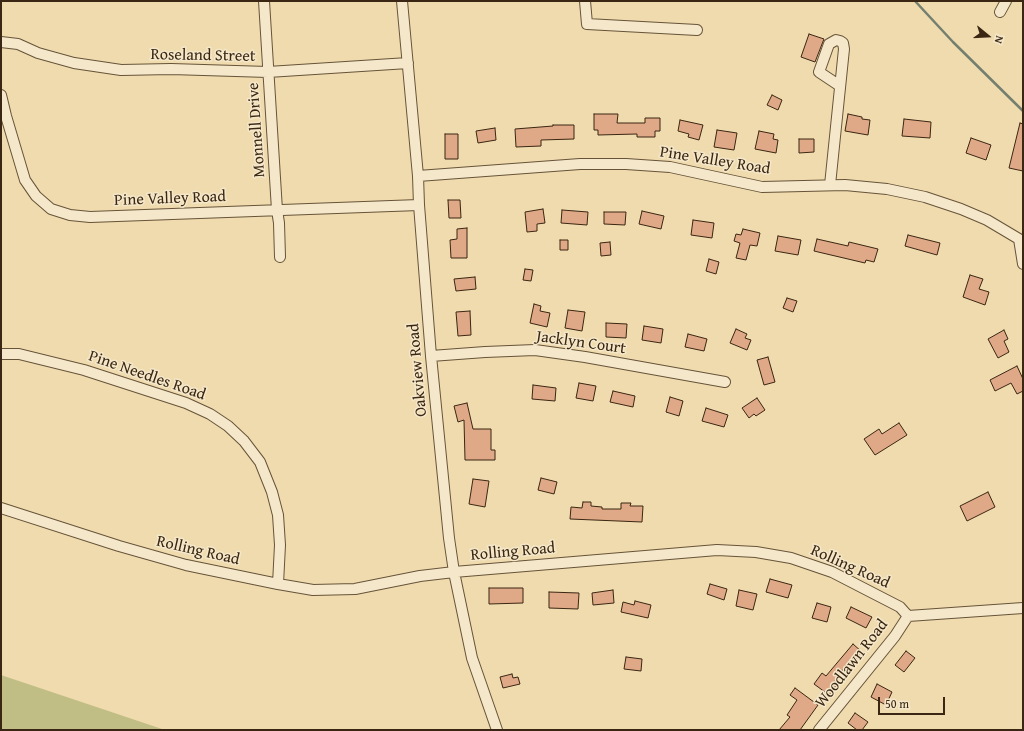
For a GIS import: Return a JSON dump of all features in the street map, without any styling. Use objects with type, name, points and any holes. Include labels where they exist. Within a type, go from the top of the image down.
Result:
[{"type":"street","name":"Monnell Drive","points":[[264,1],[280,257]]},
{"type":"street","name":"Oakview Road","points":[[402,1],[418,176],[431,356],[449,538],[454,572],[472,658],[497,730]]},
{"type":"street","points":[[584,1],[587,24],[697,30]]},
{"type":"street","points":[[1000,12],[1006,1]]},
{"type":"street","name":"Roseland Street","points":[[1,42],[18,44],[38,53],[74,63],[121,70],[171,69],[268,72],[408,63]]},
{"type":"street","points":[[830,185],[840,86]]},
{"type":"street","name":"Pine Valley Road","points":[[1,95],[25,180],[36,196],[51,209],[70,215],[90,217],[419,205]]},
{"type":"street","name":"Pine Valley Road","points":[[418,176],[580,164],[626,164],[670,167],[762,187],[845,185],[887,189],[925,197],[961,209],[987,220],[1021,239],[1023,264]]},
{"type":"street","name":"Jacklyn Court","points":[[431,356],[535,350],[585,357],[725,382]]},
{"type":"street","name":"Pine Needles Road","points":[[1,354],[19,354],[92,372],[186,403],[210,414],[228,426],[244,441],[260,462],[272,492],[278,515],[280,545],[278,584]]},
{"type":"street","name":"Rolling Road","points":[[1,508],[119,546],[186,565],[313,590],[355,589],[420,576],[454,572],[717,550],[755,551],[792,558],[832,572],[900,607],[908,616]]},
{"type":"street","points":[[908,616],[1023,608]]},
{"type":"street","name":"Woodlawn Road","points":[[819,730],[895,636],[908,616]]},
{"type":"shaded area","points":[[1,675],[165,730],[1,730]]},
{"type":"building","points":[[809,34],[824,39],[815,62],[801,57]]},
{"type":"building","points":[[772,95],[782,100],[778,110],[767,105]]},
{"type":"building","points":[[594,114],[618,114],[617,123],[645,123],[645,118],[660,118],[660,131],[655,131],[655,137],[637,137],[637,134],[598,135],[598,130],[594,130]]},
{"type":"building","points":[[848,114],[870,120],[868,135],[845,131]]},
{"type":"building","points":[[904,119],[931,122],[930,138],[902,136]]},
{"type":"building","points":[[680,120],[703,125],[699,140],[688,137],[689,134],[678,131]]},
{"type":"building","points":[[1020,123],[1023,124],[1023,171],[1009,168]]},
{"type":"building","points":[[553,125],[574,125],[574,139],[541,140],[541,146],[516,147],[515,129]]},
{"type":"building","points":[[495,128],[496,140],[478,143],[476,131]]},
{"type":"building","points":[[717,130],[737,133],[734,150],[714,147]]},
{"type":"building","points":[[759,131],[774,134],[773,139],[778,140],[776,153],[755,149]]},
{"type":"building","points":[[445,134],[458,134],[458,159],[445,159]]},
{"type":"building","points":[[971,138],[991,145],[986,160],[966,153]]},
{"type":"building","points":[[799,139],[814,139],[814,152],[799,153]]},
{"type":"building","points":[[448,200],[460,200],[461,218],[449,218]]},
{"type":"building","points":[[543,209],[545,223],[537,224],[537,231],[527,232],[525,212]]},
{"type":"building","points":[[562,210],[588,212],[587,225],[561,223]]},
{"type":"building","points":[[642,211],[664,216],[661,229],[639,224]]},
{"type":"building","points":[[604,212],[626,212],[625,225],[604,224]]},
{"type":"building","points":[[693,220],[714,223],[712,238],[691,235]]},
{"type":"building","points":[[467,228],[467,258],[451,258],[450,240],[457,239],[457,229]]},
{"type":"building","points":[[743,229],[760,233],[757,246],[750,245],[746,260],[736,258],[740,243],[734,241],[736,234],[741,235]]},
{"type":"building","points":[[908,235],[940,243],[937,255],[905,246]]},
{"type":"building","points":[[778,236],[801,240],[798,255],[775,251]]},
{"type":"building","points":[[817,239],[848,246],[849,242],[878,249],[874,262],[866,260],[865,263],[814,251]]},
{"type":"building","points":[[560,240],[568,240],[568,250],[560,250]]},
{"type":"building","points":[[610,242],[611,255],[601,256],[600,243]]},
{"type":"building","points":[[709,259],[719,262],[716,274],[706,271]]},
{"type":"building","points":[[525,269],[533,270],[531,281],[523,280]]},
{"type":"building","points":[[970,275],[983,279],[979,289],[989,292],[985,305],[963,297]]},
{"type":"building","points":[[475,277],[476,289],[456,291],[454,279]]},
{"type":"building","points":[[787,298],[797,301],[793,312],[783,308]]},
{"type":"building","points":[[534,304],[541,306],[540,311],[550,313],[547,327],[530,323]]},
{"type":"building","points":[[568,310],[585,312],[582,331],[565,328]]},
{"type":"building","points":[[470,311],[471,335],[458,336],[456,312]]},
{"type":"building","points":[[606,323],[627,324],[626,338],[606,337]]},
{"type":"building","points":[[644,326],[663,329],[661,343],[642,340]]},
{"type":"building","points":[[736,329],[747,334],[745,338],[751,340],[747,350],[730,343]]},
{"type":"building","points":[[1004,330],[1008,339],[1004,341],[1009,352],[998,358],[988,339]]},
{"type":"building","points":[[688,334],[707,339],[704,351],[685,347]]},
{"type":"building","points":[[768,357],[775,382],[764,385],[757,360]]},
{"type":"building","points":[[1017,366],[1023,379],[1023,391],[1017,394],[1011,383],[995,391],[990,380]]},
{"type":"building","points":[[579,383],[596,386],[593,401],[576,398]]},
{"type":"building","points":[[533,385],[556,388],[555,401],[532,399]]},
{"type":"building","points":[[613,391],[635,396],[633,407],[610,402]]},
{"type":"building","points":[[670,397],[683,401],[679,416],[666,412]]},
{"type":"building","points":[[757,398],[765,410],[756,416],[754,414],[749,418],[742,408]]},
{"type":"building","points":[[467,403],[473,429],[491,429],[491,450],[495,450],[495,460],[465,460],[464,420],[458,422],[454,406]]},
{"type":"building","points":[[706,408],[728,415],[724,427],[702,421]]},
{"type":"building","points":[[899,423],[907,435],[875,455],[864,439],[879,429],[882,434]]},
{"type":"building","points":[[541,478],[557,482],[554,494],[538,490]]},
{"type":"building","points":[[473,479],[489,481],[485,507],[469,504]]},
{"type":"building","points":[[988,492],[995,507],[967,521],[960,506]]},
{"type":"building","points":[[583,502],[591,502],[591,506],[602,507],[602,509],[621,509],[621,503],[631,503],[630,506],[643,506],[642,522],[570,519],[571,507],[582,508]]},
{"type":"building","points":[[770,579],[792,585],[788,598],[766,592]]},
{"type":"building","points":[[710,584],[727,589],[724,600],[707,594]]},
{"type":"building","points":[[489,588],[523,588],[523,603],[489,604]]},
{"type":"building","points":[[613,590],[614,603],[593,605],[592,593]]},
{"type":"building","points":[[739,590],[757,594],[753,610],[736,606]]},
{"type":"building","points":[[549,592],[579,593],[578,609],[549,608]]},
{"type":"building","points":[[635,601],[651,605],[648,618],[621,612],[623,602],[634,605]]},
{"type":"building","points":[[817,603],[831,607],[827,622],[812,618]]},
{"type":"building","points":[[851,607],[872,617],[866,628],[846,618]]},
{"type":"building","points":[[853,644],[862,652],[849,668],[846,665],[835,681],[838,683],[829,695],[814,684],[822,673],[826,676]]},
{"type":"building","points":[[906,651],[915,658],[904,672],[895,665]]},
{"type":"building","points":[[626,657],[642,659],[641,671],[624,669]]},
{"type":"building","points":[[512,674],[513,678],[518,677],[520,684],[503,688],[500,677]]},
{"type":"building","points":[[877,684],[892,692],[886,705],[871,697]]},
{"type":"building","points":[[795,688],[818,705],[800,730],[779,730],[790,717],[787,715],[797,700],[790,695]]},
{"type":"building","points":[[855,713],[868,722],[862,730],[857,730],[848,723]]},
{"type":"waterway","points":[[915,1],[953,42],[1023,111]]}]
